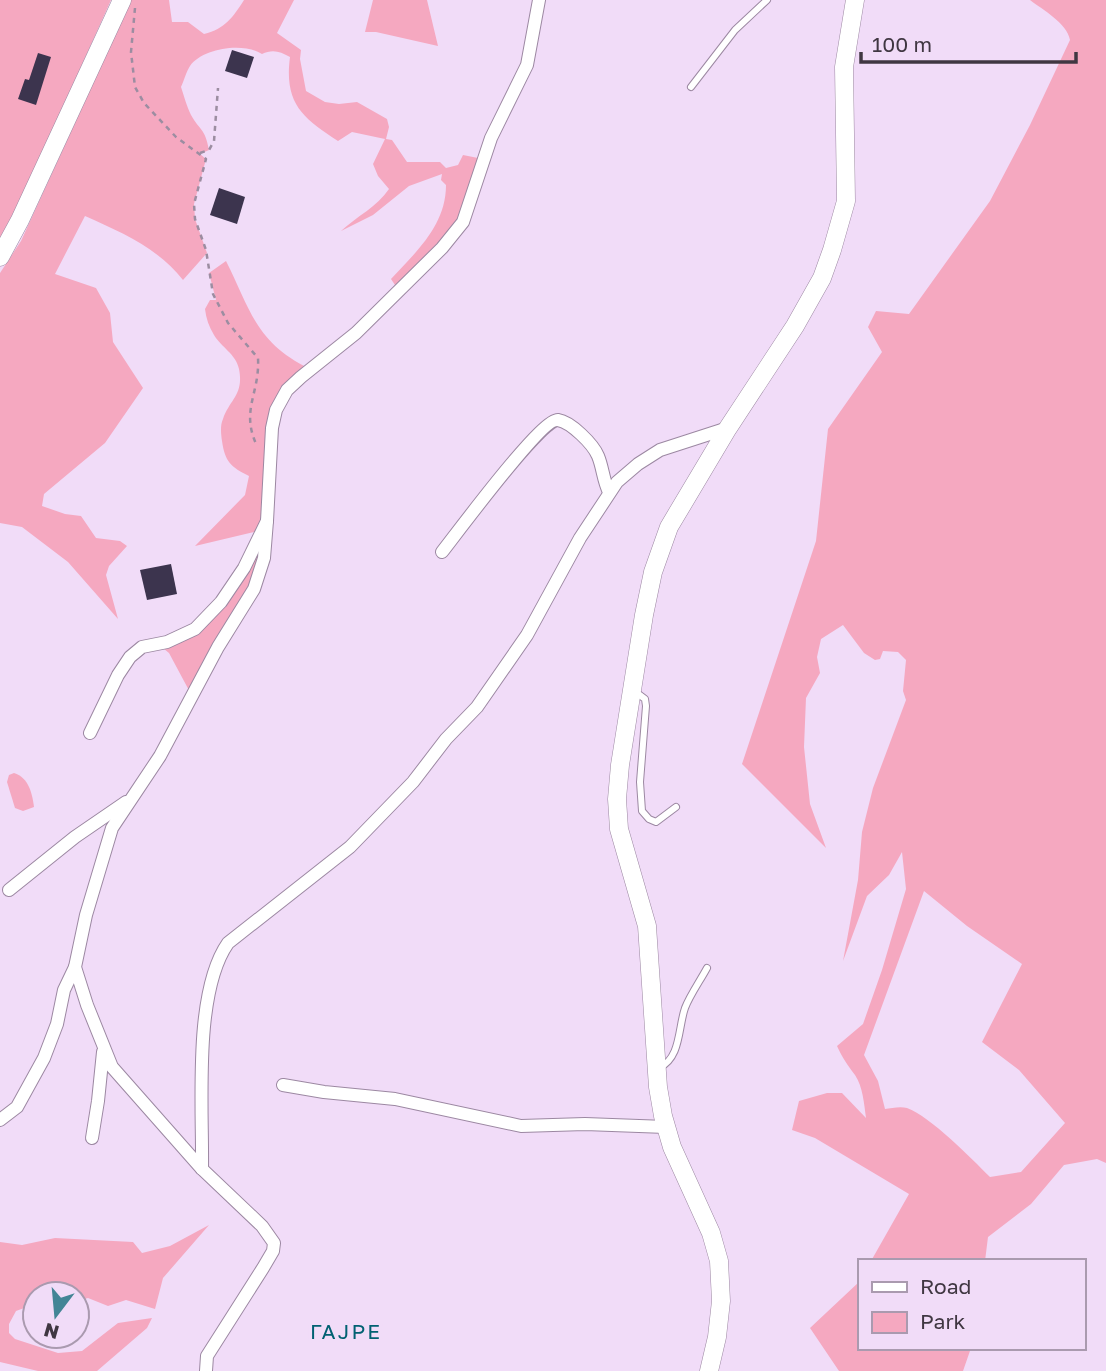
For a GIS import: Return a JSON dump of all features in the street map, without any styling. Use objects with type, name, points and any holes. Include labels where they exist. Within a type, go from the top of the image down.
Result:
[{"type":"main road","points":[[0,257],[20,220],[122,0]]},
{"type":"main road","points":[[709,1371],[717,1337],[721,1301],[719,1261],[711,1233],[672,1147],[658,1087],[647,926],[619,829],[617,799],[620,765],[653,572],[670,527],[728,428],[795,326],[822,278],[832,250],[845,201],[844,67],[855,0]]},
{"type":"street","points":[[0,1120],[15,1109],[44,1058],[55,1032],[64,989],[75,967],[86,915],[108,840],[118,818],[160,756],[218,647],[254,589],[264,558],[272,428],[279,402],[300,377],[356,333],[461,226],[497,122],[527,65],[539,0]]},
{"type":"street","points":[[442,552],[540,430],[553,421],[569,425],[593,448],[609,492]]},
{"type":"street","points":[[202,1169],[203,1038],[212,973],[221,953],[237,934],[350,848],[413,782],[446,738],[477,707],[527,635],[574,548],[609,492],[628,472],[660,450],[728,428]]},
{"type":"street","points":[[90,733],[130,657],[142,647],[184,636],[203,622],[222,602],[237,579],[267,521]]},
{"type":"street","points":[[9,890],[75,837],[132,798]]},
{"type":"street","points":[[75,967],[103,1048],[120,1078],[202,1169],[262,1226],[274,1242],[273,1251],[263,1268],[197,1371]]},
{"type":"street","points":[[92,1138],[103,1048]]},
{"type":"street","points":[[283,1085],[395,1099],[521,1126],[585,1124],[666,1127]]},
{"type":"street","points":[[206,1371],[207,1356]]},
{"type":"lane","points":[[691,87],[735,30],[767,0]]},
{"type":"lane","points":[[631,689],[640,693],[646,706],[640,782],[642,811],[656,822],[676,807]]},
{"type":"lane","points":[[658,1068],[666,1065],[673,1056],[685,1007],[707,968]]},
{"type":"path","points":[[131,0],[136,12],[131,52],[135,87],[144,103],[176,137],[206,159],[195,192],[195,219],[206,250],[213,294],[228,323],[258,358],[257,381],[248,422],[259,450]]},
{"type":"path","points":[[200,153],[209,150],[214,141],[218,88]]},
{"type":"green space","points":[[0,0],[111,0],[0,241]]},
{"type":"green space","points":[[131,0],[169,0],[172,22],[188,22],[204,34],[228,22],[244,0],[294,0],[277,33],[301,50],[306,91],[325,102],[357,102],[387,119],[389,127],[386,139],[392,140],[407,162],[440,162],[446,168],[458,165],[463,155],[483,159],[470,206],[399,291],[391,279],[428,236],[441,213],[446,185],[441,180],[442,174],[409,186],[373,215],[341,231],[373,206],[389,189],[378,176],[373,164],[385,139],[352,132],[338,141],[314,125],[298,108],[293,98],[289,73],[290,57],[283,53],[273,51],[262,54],[245,48],[224,49],[204,55],[190,66],[181,87],[194,120],[204,133],[209,150],[200,154],[206,159],[194,204],[195,219],[207,253],[183,280],[150,250],[85,216],[55,274],[96,288],[110,313],[113,342],[143,388],[105,443],[44,494],[42,506],[81,516],[96,538],[120,541],[127,546],[109,566],[106,575],[118,619],[68,562],[22,527],[0,523],[0,273],[21,241]]},
{"type":"green space","points":[[373,0],[427,0],[438,46],[365,32]]},
{"type":"green space","points":[[1030,0],[1106,0],[1106,1163],[1097,1159],[1064,1165],[1031,1204],[988,1237],[985,1259],[872,1259],[909,1194],[815,1138],[792,1130],[799,1101],[827,1093],[842,1093],[866,1118],[860,1085],[837,1046],[863,1024],[882,970],[906,889],[902,852],[889,875],[867,896],[843,961],[858,880],[862,832],[873,788],[906,700],[903,691],[906,660],[898,652],[883,651],[880,659],[875,660],[864,653],[843,625],[821,639],[817,657],[820,673],[806,698],[804,747],[810,804],[826,848],[742,764],[816,541],[828,429],[882,352],[868,327],[876,311],[909,314],[990,201],[1070,40],[1064,28]],"holes":[[[924,891],[967,926],[1022,964],[982,1042],[1019,1070],[1065,1123],[1021,1172],[990,1177],[950,1139],[917,1113],[905,1107],[885,1109],[878,1081],[864,1055]]]},
{"type":"green space","points":[[226,261],[249,310],[266,337],[292,359],[310,369],[279,403],[264,558],[192,696],[169,653],[158,644],[203,622],[262,530],[195,546],[245,495],[249,476],[230,463],[223,448],[221,424],[240,385],[239,369],[235,359],[212,332],[205,309],[210,300],[216,300],[209,273]]},
{"type":"green space","points":[[14,773],[26,782],[34,807],[23,811],[15,808],[7,782],[9,775]]},
{"type":"green space","points":[[209,1225],[163,1278],[155,1309],[126,1300],[108,1306],[91,1299],[91,1280],[21,1280],[21,1309],[16,1311],[9,1324],[9,1333],[21,1341],[21,1350],[49,1350],[58,1353],[91,1350],[91,1344],[118,1323],[152,1318],[147,1328],[97,1371],[38,1371],[0,1362],[0,1242],[22,1245],[55,1238],[133,1242],[142,1253],[170,1246]]},
{"type":"green space","points":[[858,1283],[858,1350],[970,1350],[963,1371],[839,1371],[810,1328]]},
{"type":"building","points":[[232,50],[254,57],[247,78],[225,71]]},
{"type":"building","points":[[38,53],[51,57],[36,105],[18,99],[25,79],[29,80]]},
{"type":"building","points":[[219,188],[245,197],[237,224],[210,215]]},
{"type":"building","points":[[171,564],[177,594],[147,600],[140,570]]},
{"type":"district","name":"ГАЈРЕ","points":[[346,1331]]}]
